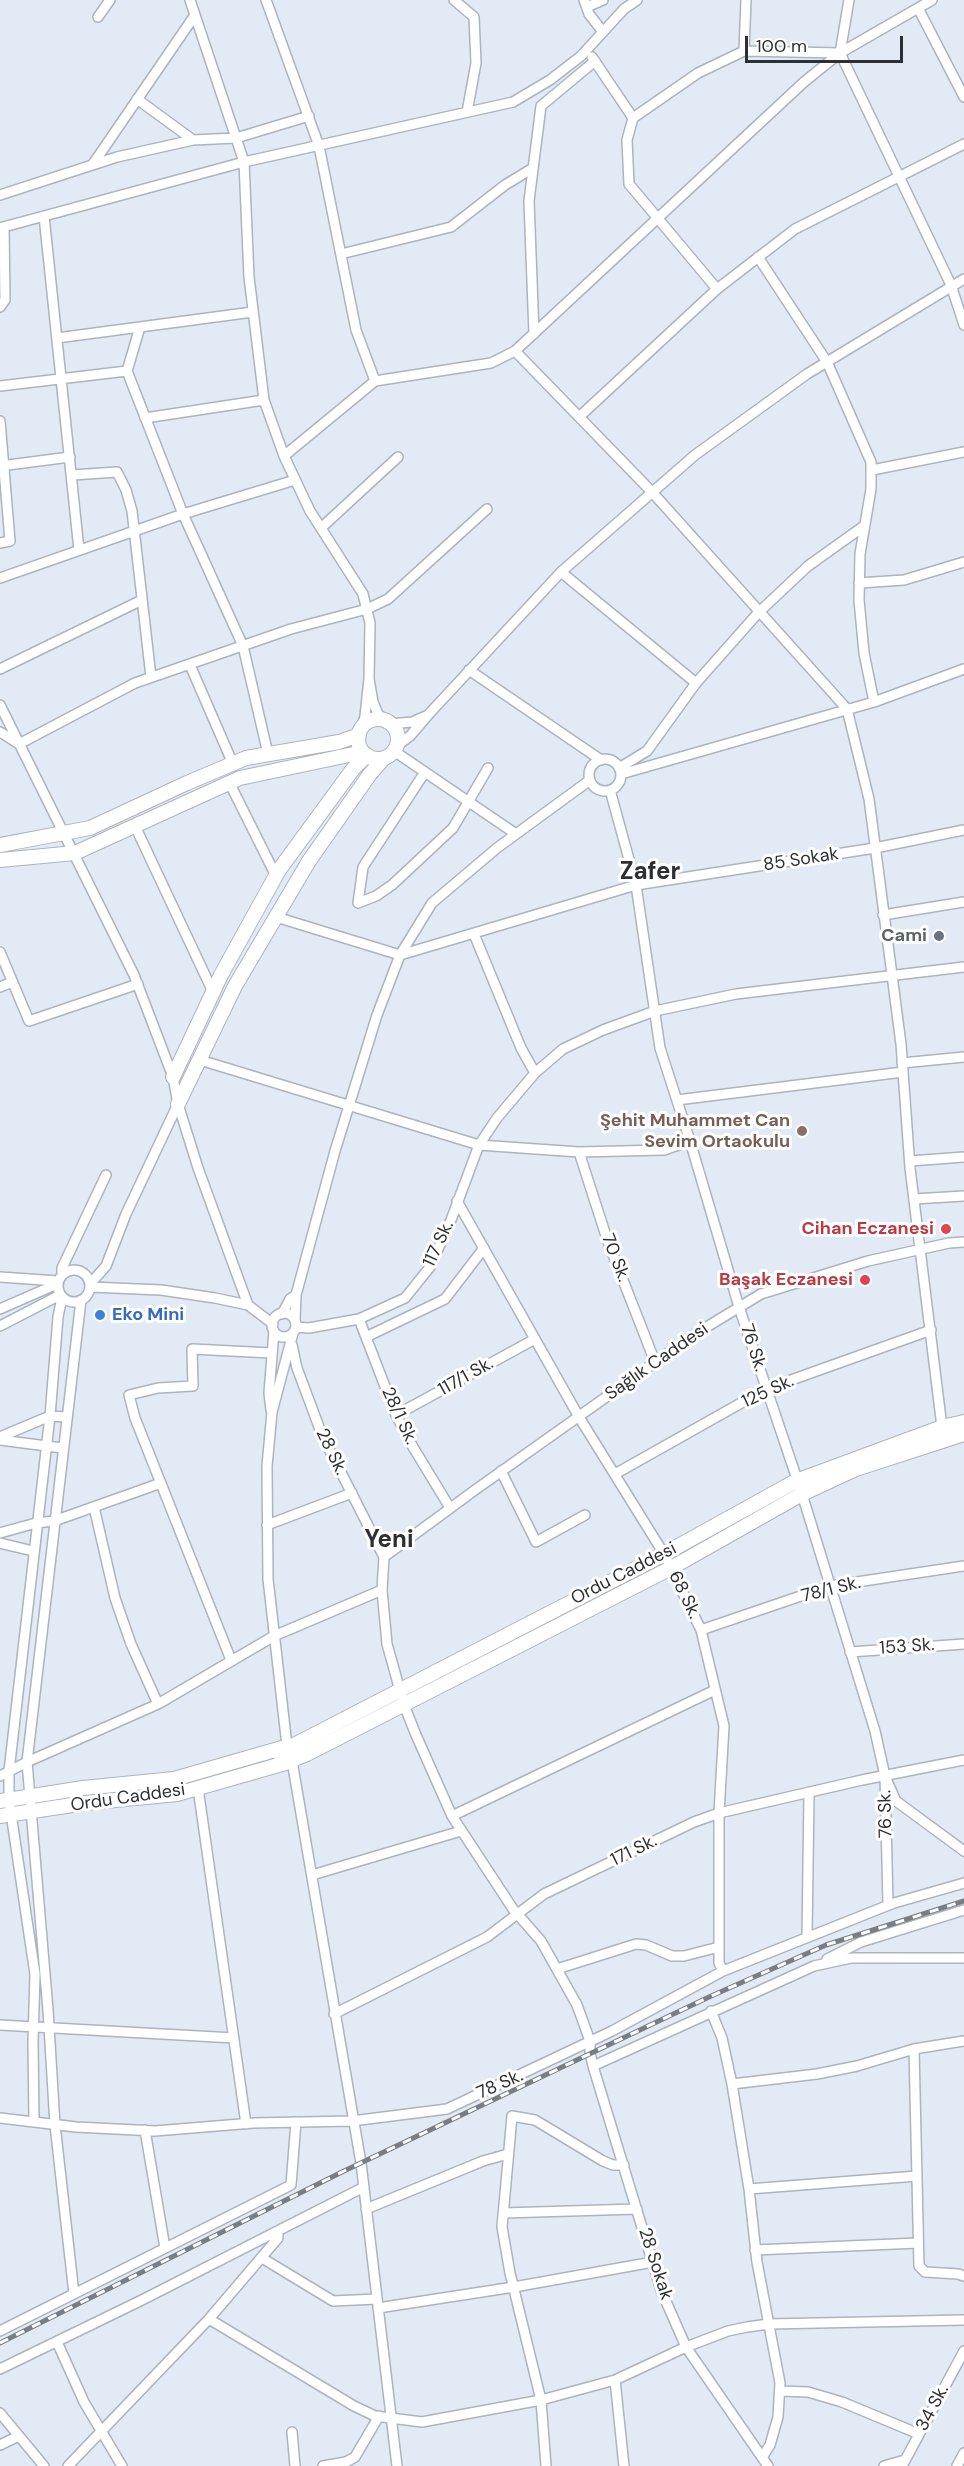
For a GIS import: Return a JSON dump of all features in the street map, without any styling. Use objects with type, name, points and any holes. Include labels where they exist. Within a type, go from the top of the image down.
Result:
[{"type":"main road","points":[[0,844],[90,828],[246,758],[339,742],[360,731],[373,720],[388,722],[398,734],[392,752],[370,774],[309,861],[235,986],[178,1104]]},
{"type":"main road","points":[[360,731],[359,742],[365,754]]},
{"type":"main road","points":[[0,860],[75,853],[230,782],[269,770],[365,754],[377,759],[392,752]]},
{"type":"main road","points":[[173,1077],[213,992],[276,876],[365,754]]},
{"type":"main road","points":[[256,911],[276,917]]},
{"type":"main road","name":"Ordu Caddesi","points":[[4,1801],[83,1788],[174,1779],[290,1754],[400,1689],[799,1487],[942,1427],[964,1422]]},
{"type":"main road","name":"Ordu Caddesi","points":[[6,1816],[85,1803],[177,1794],[290,1754],[404,1705],[671,1568],[799,1487],[964,1434]]},
{"type":"street","points":[[98,17],[110,0]]},
{"type":"street","points":[[190,0],[244,162],[253,312],[264,400],[295,480],[321,528],[363,594],[367,609],[370,623],[369,679],[365,716],[360,731]]},
{"type":"street","points":[[266,0],[319,146],[356,330],[375,381]]},
{"type":"street","points":[[603,0],[585,4],[603,32]]},
{"type":"street","points":[[0,307],[5,300],[2,228],[244,162],[513,102],[550,80],[587,50],[624,9],[638,0]]},
{"type":"street","points":[[744,51],[746,0]]},
{"type":"street","points":[[849,0],[840,53],[951,285],[964,325]]},
{"type":"street","points":[[284,456],[375,381],[491,363],[515,351],[762,120],[840,53],[932,0]]},
{"type":"street","points":[[457,1],[474,17],[476,63],[467,112]]},
{"type":"street","points":[[918,8],[964,97]]},
{"type":"street","points":[[93,164],[195,15]]},
{"type":"street","points":[[587,50],[633,118]]},
{"type":"street","points":[[717,289],[629,184],[627,140],[633,118],[698,73],[744,51],[840,53]]},
{"type":"street","points":[[534,334],[529,201],[541,106],[595,61]]},
{"type":"street","points":[[137,99],[193,140]]},
{"type":"street","points":[[0,195],[93,164],[193,140],[236,138],[309,116]]},
{"type":"street","points":[[579,417],[717,289],[795,229],[964,144]]},
{"type":"street","points":[[341,254],[451,227],[506,185],[533,168]]},
{"type":"street","points":[[45,216],[79,550]]},
{"type":"street","points":[[758,257],[827,362],[868,453],[872,471],[871,489],[864,526],[859,583],[864,653],[874,702]]},
{"type":"street","points":[[516,834],[392,752],[410,736],[561,572],[695,455],[807,374],[964,279]]},
{"type":"street","points":[[57,338],[253,312]]},
{"type":"street","points":[[140,327],[127,371],[183,514],[243,646],[268,754]]},
{"type":"street","points":[[515,351],[652,492],[758,613],[847,709],[868,799],[875,848],[903,1067],[914,1199],[942,1427]]},
{"type":"street","points":[[0,386],[127,371]]},
{"type":"street","points":[[145,418],[264,400]]},
{"type":"street","points":[[0,421],[10,540],[0,543]]},
{"type":"street","points":[[872,471],[964,452]]},
{"type":"street","points":[[2,466],[70,457]]},
{"type":"street","points":[[321,528],[398,457]]},
{"type":"street","points":[[72,475],[117,472],[126,490],[132,511],[151,677]]},
{"type":"street","points":[[0,578],[183,514],[295,480]]},
{"type":"street","points":[[19,744],[135,683],[291,629],[367,609],[388,599],[487,509]]},
{"type":"street","points":[[620,771],[647,751],[696,682],[758,613],[808,566],[864,526]]},
{"type":"street","points":[[859,583],[904,580],[964,562]]},
{"type":"street","points":[[561,572],[696,682]]},
{"type":"street","points":[[0,669],[142,600]]},
{"type":"street","points":[[190,665],[233,764]]},
{"type":"street","points":[[620,771],[874,702],[964,669]]},
{"type":"street","points":[[469,670],[601,760],[612,761],[620,771],[619,784],[610,790],[600,790],[590,780]]},
{"type":"street","points":[[369,679],[373,702],[378,714],[388,722],[412,722],[428,715]]},
{"type":"street","points":[[0,705],[66,834],[138,984],[173,1077],[178,1104],[198,1168],[253,1307],[273,1327]]},
{"type":"street","points":[[0,732],[19,744]]},
{"type":"street","points":[[396,2466],[364,2187],[290,1754],[274,1636],[268,1580],[267,1525],[267,1466],[272,1412],[294,1331],[296,1295],[377,1015],[400,955],[432,903],[516,834],[590,780],[593,766],[601,760]]},
{"type":"street","points":[[425,772],[363,867],[358,903],[376,896],[399,878],[453,828],[488,768]]},
{"type":"street","points":[[230,782],[276,876]]},
{"type":"street","name":"76 Sk.","points":[[610,790],[636,885],[660,1048],[739,1307],[799,1487],[875,1731],[885,1776],[888,1905]]},
{"type":"street","points":[[135,826],[213,992]]},
{"type":"street","name":"85 Sokak","points":[[400,955],[636,885],[875,848],[964,830]]},
{"type":"street","points":[[883,915],[964,902]]},
{"type":"street","points":[[276,917],[400,955]]},
{"type":"street","points":[[474,933],[521,1048],[535,1073]]},
{"type":"street","points":[[0,952],[29,1021],[138,984]]},
{"type":"street","name":"117 Sk.","points":[[273,1327],[283,1337],[294,1331],[359,1319],[405,1298],[430,1267],[451,1220],[479,1145],[535,1073],[563,1049],[603,1030],[655,1011],[736,994],[964,967]]},
{"type":"street","points":[[0,987],[12,982]]},
{"type":"street","points":[[677,1100],[964,1057]]},
{"type":"street","points":[[200,1060],[479,1145],[579,1152],[664,1150],[690,1141]]},
{"type":"street","points":[[61,1296],[69,1301],[81,1300],[87,1295],[90,1285],[106,1266],[126,1214],[178,1104]]},
{"type":"street","name":"70 Sk.","points":[[579,1152],[607,1239],[655,1362]]},
{"type":"street","points":[[910,1161],[964,1157]]},
{"type":"street","points":[[34,2121],[35,1974],[6,1816],[4,1774],[50,1416],[61,1296],[59,1280],[62,1268],[106,1175]]},
{"type":"street","points":[[914,1199],[964,1196]]},
{"type":"street","name":"68 Sk.","points":[[457,1201],[579,1417],[664,1554],[701,1630],[724,1726],[719,1814],[719,1963],[723,1971]]},
{"type":"street","name":"Sağlık Caddesi","points":[[384,1557],[695,1334],[761,1294],[868,1261],[949,1243],[964,1242]]},
{"type":"street","points":[[366,1337],[445,1299],[484,1248]]},
{"type":"street","points":[[0,1309],[59,1280],[69,1270],[80,1271],[87,1276],[90,1285]]},
{"type":"street","points":[[0,1277],[59,1280]]},
{"type":"street","points":[[90,1285],[161,1290],[290,1315],[294,1331]]},
{"type":"street","points":[[272,1412],[269,1393],[273,1327],[290,1299],[296,1295]]},
{"type":"street","points":[[0,1326],[61,1296]]},
{"type":"street","points":[[74,2294],[55,2125],[27,1762],[81,1300]]},
{"type":"street","name":"28/1 Sk.","points":[[359,1319],[396,1415],[450,1508]]},
{"type":"street","name":"125 Sk.","points":[[615,1474],[766,1389],[931,1330]]},
{"type":"street","name":"28 Sk.","points":[[294,1331],[297,1368],[322,1435],[384,1557]]},
{"type":"street","name":"117/1 Sk.","points":[[396,1415],[536,1339]]},
{"type":"street","points":[[231,1660],[129,1395],[158,1388],[193,1386],[192,1349],[271,1353]]},
{"type":"street","points":[[0,1438],[50,1416],[66,1417]]},
{"type":"street","points":[[0,1438],[62,1448]]},
{"type":"street","points":[[501,1471],[536,1542],[585,1515]]},
{"type":"street","points":[[0,1533],[36,1523],[54,1521],[161,1482]]},
{"type":"street","points":[[267,1525],[352,1493]]},
{"type":"street","points":[[94,1507],[116,1598],[130,1644],[158,1704]]},
{"type":"street","points":[[0,1543],[33,1551]]},
{"type":"street","name":"28 Sokak","points":[[384,1557],[382,1590],[387,1644],[404,1705],[452,1816],[519,1914],[541,1941],[577,2005],[590,2041],[593,2066],[661,2290],[686,2347],[768,2466]]},
{"type":"street","name":"78/1 Sk.","points":[[701,1630],[830,1586],[964,1566]]},
{"type":"street","points":[[4,1774],[158,1704],[274,1636],[382,1590]]},
{"type":"street","name":"153 Sk.","points":[[850,1652],[964,1644]]},
{"type":"street","points":[[452,1816],[715,1690]]},
{"type":"street","name":"171 Sk.","points":[[334,2014],[487,1937],[544,1894],[694,1822],[862,1779],[964,1760]]},
{"type":"street","points":[[885,1776],[896,1801],[964,1851]]},
{"type":"street","points":[[198,1788],[246,2124]]},
{"type":"street","points":[[807,1937],[809,1794]]},
{"type":"street","points":[[312,1875],[461,1831]]},
{"type":"street","name":"78 Sk.","points":[[0,2118],[55,2125],[145,2130],[352,2121],[447,2109],[612,2031],[723,1971],[888,1905],[964,1883]]},
{"type":"street","points":[[593,2066],[814,1966],[861,1942],[964,1910]]},
{"type":"street","points":[[557,1969],[636,1944],[646,1945],[672,1956],[684,1956],[719,1947]]},
{"type":"street","points":[[814,1966],[851,1958],[964,1958]]},
{"type":"street","points":[[711,2011],[722,2038],[732,2084],[749,2189],[755,2250],[780,2391],[778,2417],[770,2445],[763,2456]]},
{"type":"street","points":[[0,2025],[234,2038]]},
{"type":"street","points":[[732,2084],[837,2070],[914,2049],[964,2041]]},
{"type":"street","points":[[914,2049],[919,2266],[922,2271],[964,2276]]},
{"type":"street","points":[[546,2466],[541,2400],[502,2227],[512,2116],[535,2120],[603,2161],[614,2165],[624,2165]]},
{"type":"street","points":[[0,2331],[291,2185],[296,2122]]},
{"type":"street","points":[[145,2130],[165,2248]]},
{"type":"street","points":[[366,2209],[483,2160],[508,2154]]},
{"type":"street","points":[[749,2189],[917,2176]]},
{"type":"street","points":[[0,2369],[364,2187]]},
{"type":"street","points":[[503,2213],[637,2209]]},
{"type":"street","points":[[68,2466],[209,2319],[278,2238],[278,2230]]},
{"type":"street","points":[[755,2250],[918,2243]]},
{"type":"street","points":[[262,2258],[333,2301],[377,2303],[514,2287],[653,2262]]},
{"type":"street","points":[[209,2319],[354,2406],[391,2419],[422,2422],[541,2400],[615,2379],[728,2331],[769,2324],[964,2320]]},
{"type":"street","points":[[57,2342],[84,2402],[122,2466]]},
{"type":"street","name":"34 Sk.","points":[[903,2463],[964,2351]]},
{"type":"street","points":[[615,2379],[624,2466]]},
{"type":"street","points":[[780,2391],[808,2392],[842,2402],[919,2434]]},
{"type":"street","points":[[0,2413],[44,2466]]},
{"type":"street","points":[[323,2466],[346,2462],[355,2457],[379,2416]]},
{"type":"street","points":[[292,2432],[295,2466]]},
{"type":"street","points":[[0,2445],[19,2436]]},
{"type":"street","points":[[957,2466],[964,2453]]},
{"type":"street","points":[[884,2466],[903,2463]]},
{"type":"railway","points":[[0,2343],[344,2171],[709,1997],[826,1945],[964,1901]]},
{"type":"place","name":"Cami","points":[[939,936]]},
{"type":"place","name":"Şehit Muhammet Can Sevim Ortaokulu","points":[[802,1131]]},
{"type":"place","name":"Cihan Eczanesi","points":[[946,1229]]},
{"type":"place","name":"Başak Eczanesi","points":[[865,1280]]},
{"type":"place","name":"Eko Mini","points":[[100,1315]]},
{"type":"district","name":"Zafer","points":[[650,873]]},
{"type":"district","name":"Yeni","points":[[389,1541]]}]
